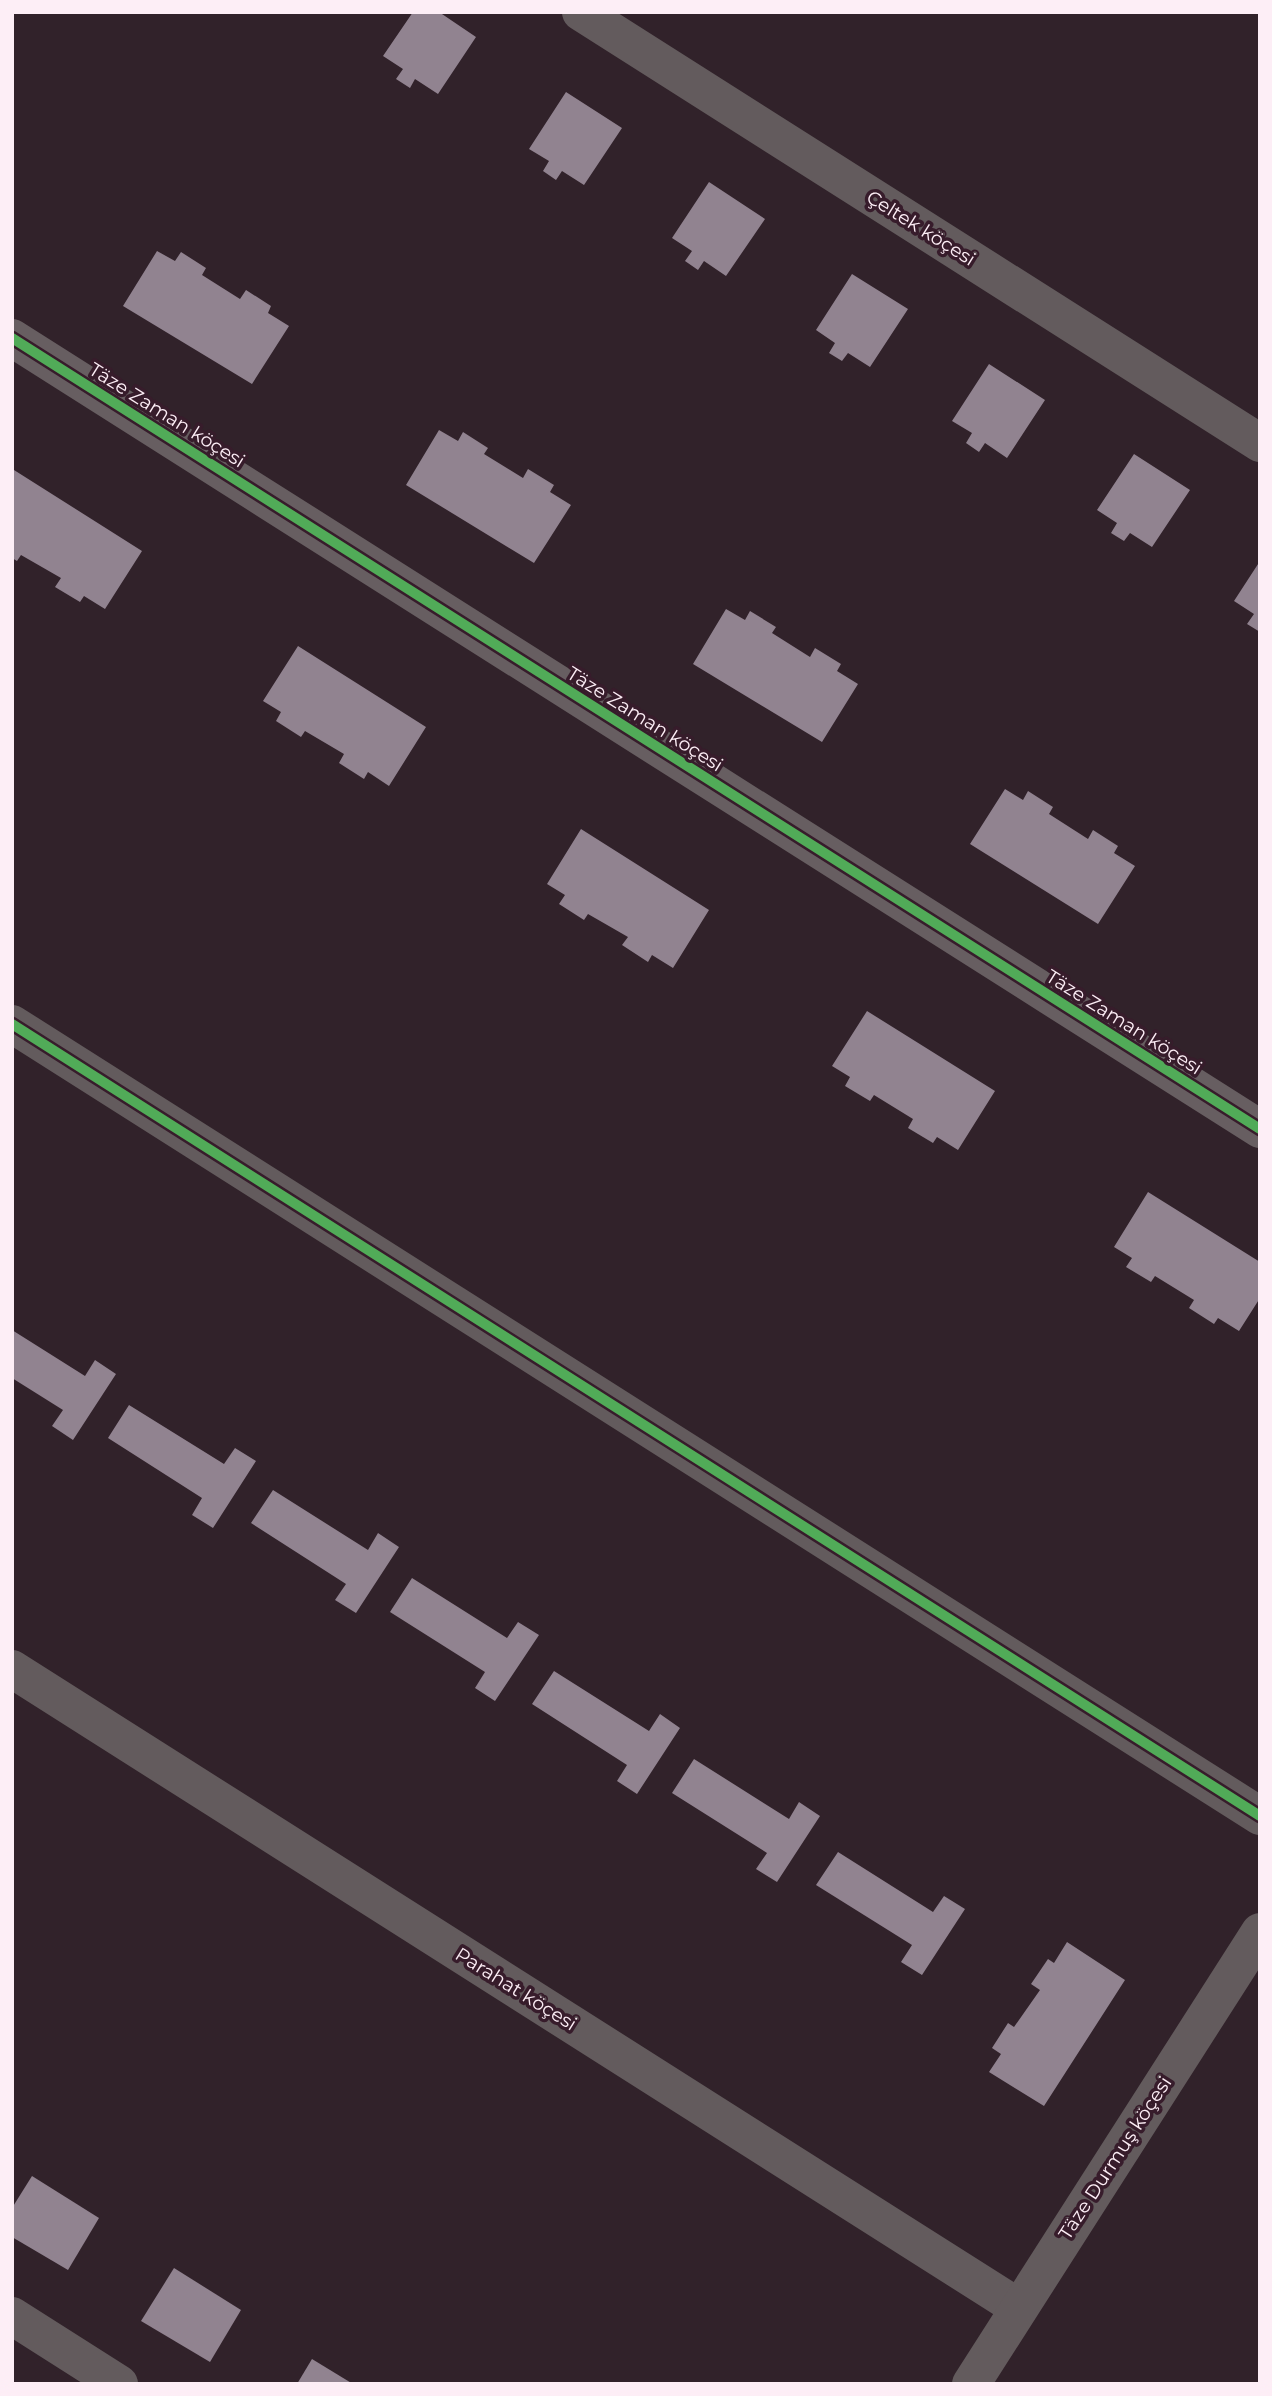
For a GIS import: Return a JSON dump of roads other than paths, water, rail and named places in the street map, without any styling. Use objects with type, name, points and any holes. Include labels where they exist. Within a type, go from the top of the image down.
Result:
[{"type":"street","name":"Çeltek köçesi","points":[[581,12],[1260,443]]},
{"type":"street","name":"Täze Zaman köçesi","points":[[12,338],[1260,1129]]},
{"type":"street","points":[[12,1024],[1260,1816]]},
{"type":"street","name":"Parahat köçesi","points":[[12,1669],[1019,2308]]},
{"type":"street","name":"Täze Durmuş köçesi","points":[[971,2384],[1260,1932]]},
{"type":"street","points":[[12,2316],[119,2384]]}]
